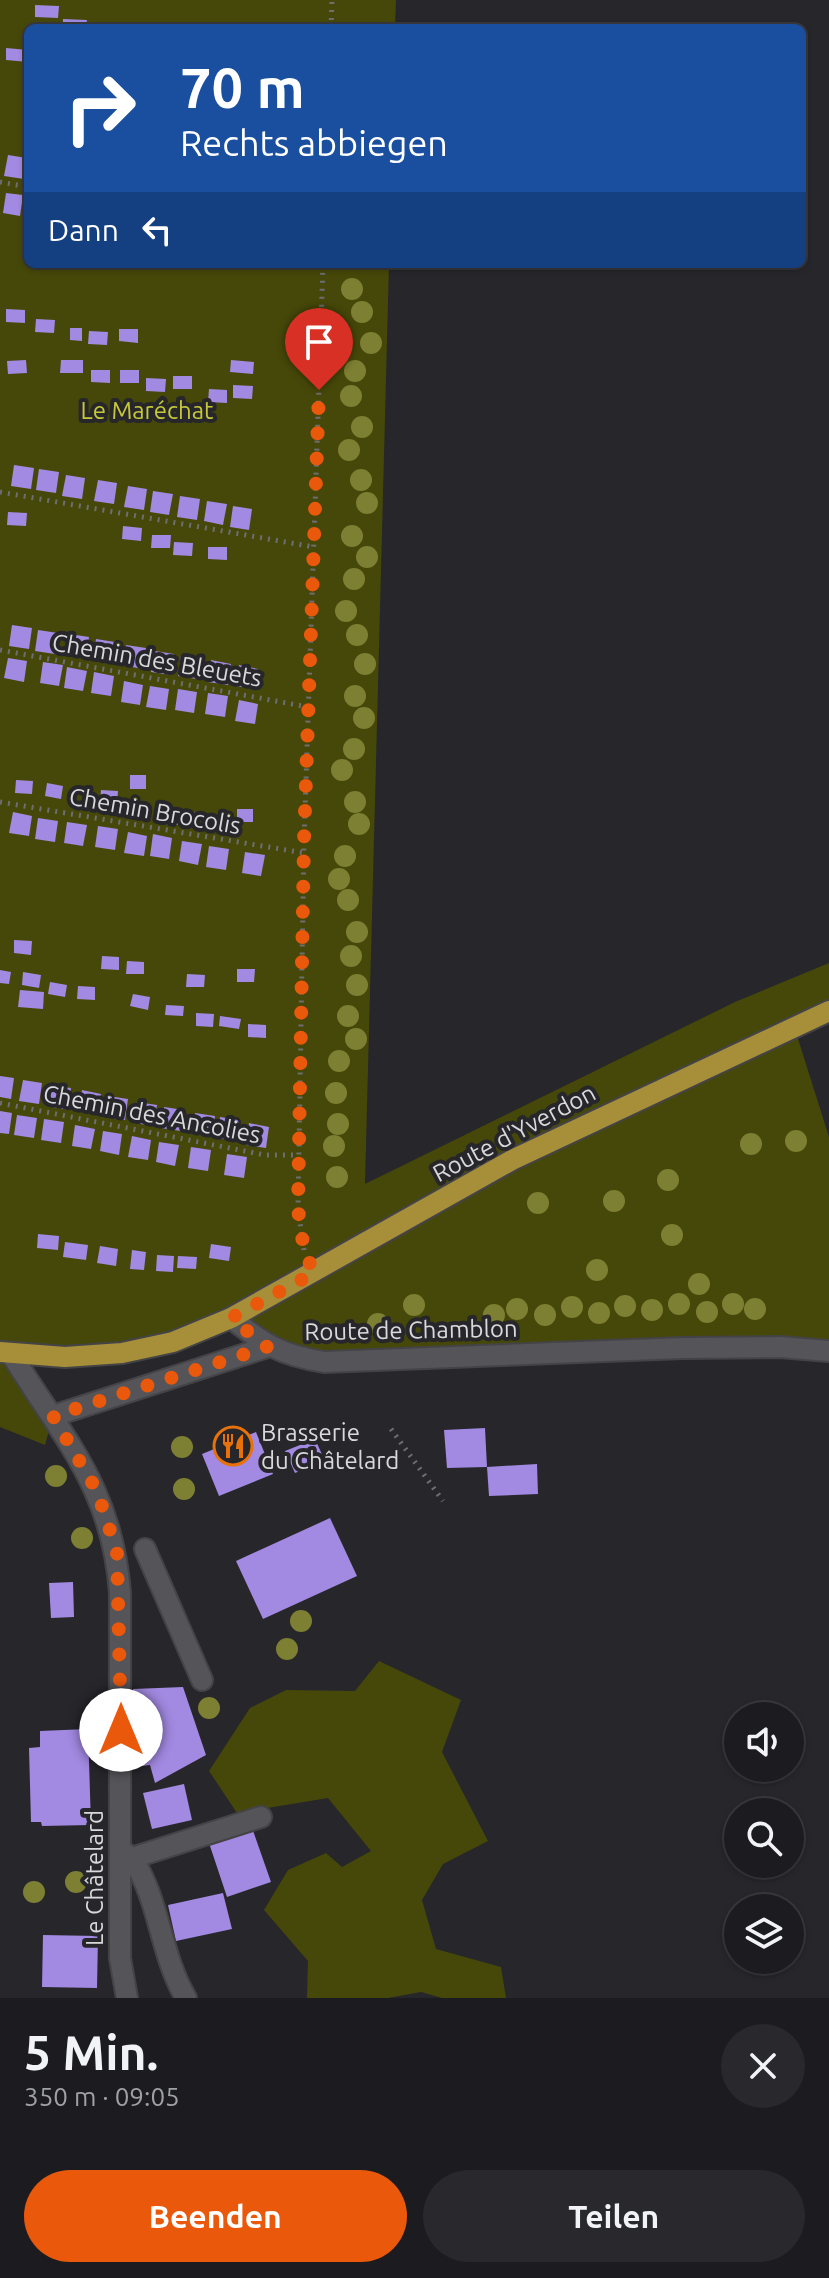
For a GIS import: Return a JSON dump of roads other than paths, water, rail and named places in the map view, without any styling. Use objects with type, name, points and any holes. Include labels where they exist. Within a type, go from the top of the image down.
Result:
[{"type":"main road","name":"Route d'Yverdon","points":[[231,1318],[525,1153],[829,1011]]},
{"type":"main road","points":[[6,1354],[65,1357],[122,1353],[173,1342],[231,1318]]},
{"type":"street","name":"Route de Chamblon","points":[[231,1318],[267,1347],[292,1357],[324,1362],[683,1348],[780,1347],[829,1351]]},
{"type":"street","points":[[53,1416],[267,1347]]},
{"type":"street","name":"Le Châtelard","points":[[6,1354],[53,1416],[97,1491],[117,1552],[126,1854],[120,1958],[127,1998]]},
{"type":"street","points":[[145,1549],[202,1680]]},
{"type":"street","points":[[186,1998],[171,1973],[145,1878],[126,1854],[261,1817]]},
{"type":"place","name":"Brasserie du Châtelard","points":[[233,1446]]},
{"type":"park label","name":"Le Maréchat","points":[[147,410]]}]
